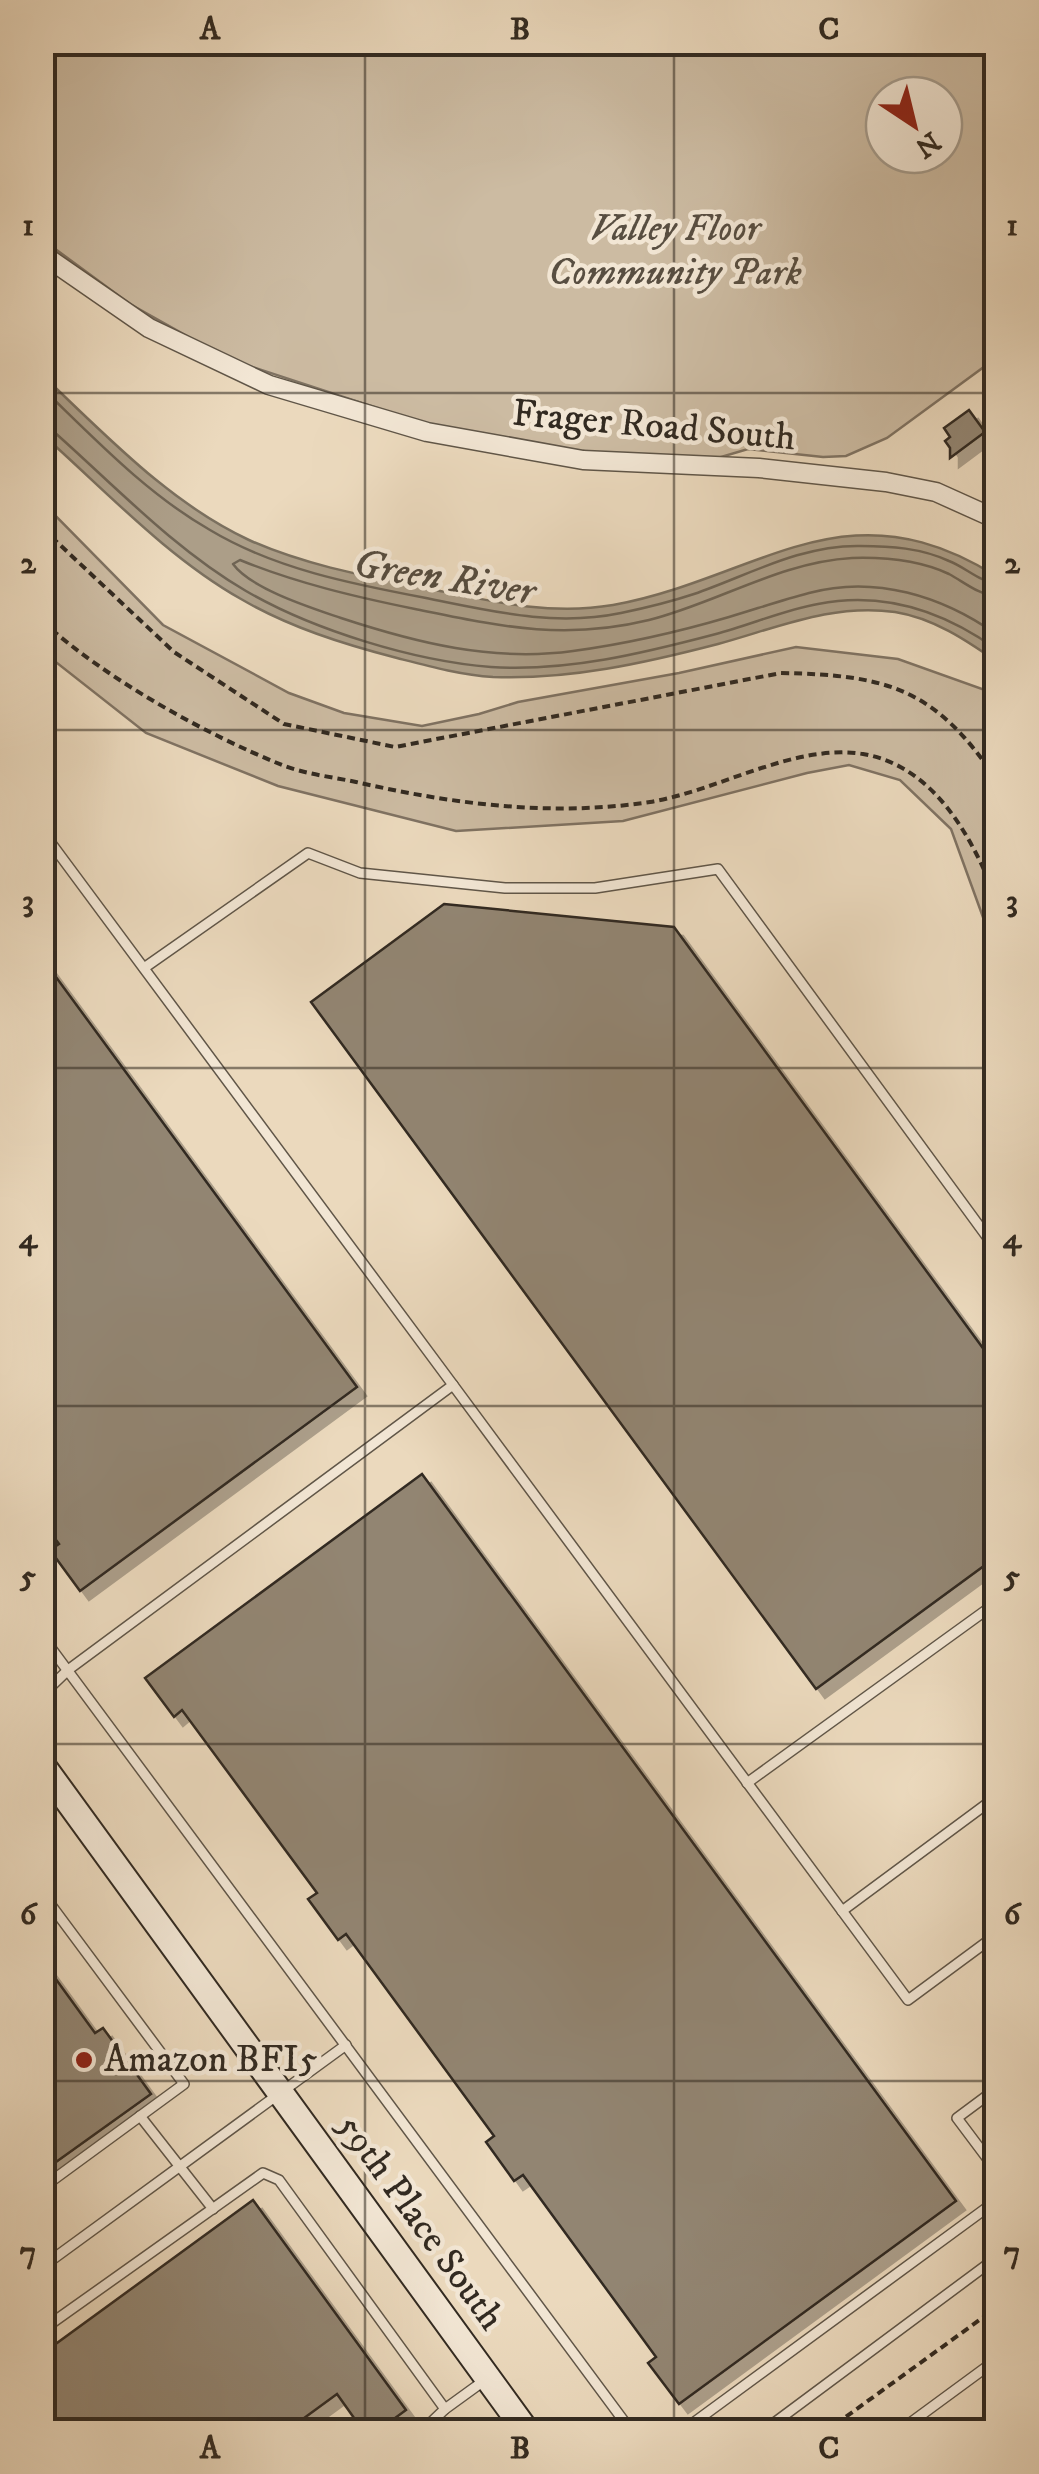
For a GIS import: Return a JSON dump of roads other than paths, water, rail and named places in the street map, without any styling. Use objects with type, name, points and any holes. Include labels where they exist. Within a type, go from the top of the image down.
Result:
[{"type":"street","name":"Frager Road South","points":[[42,254],[149,328],[268,386],[427,432],[582,460],[759,468],[886,482],[936,492],[996,519]]},
{"type":"street","name":"59th Place South","points":[[42,1765],[527,2432]]},
{"type":"lane","points":[[42,831],[908,2000],[996,1935]]},
{"type":"lane","points":[[144,968],[308,853],[360,873],[506,888],[594,888],[718,869],[996,1249]]},
{"type":"lane","points":[[42,1695],[68,1670],[453,1386]]},
{"type":"lane","points":[[748,1783],[996,1603]]},
{"type":"lane","points":[[42,1636],[632,2432]]},
{"type":"lane","points":[[842,1911],[996,1797]]},
{"type":"lane","points":[[42,1893],[184,2084],[42,2188]]},
{"type":"lane","points":[[42,2267],[346,2046]]},
{"type":"lane","points":[[996,2090],[957,2118],[996,2170]]},
{"type":"lane","points":[[140,2116],[213,2209]]},
{"type":"lane","points":[[42,2330],[263,2173],[279,2180],[444,2410]]},
{"type":"lane","points":[[681,2432],[996,2201]]},
{"type":"lane","points":[[762,2432],[996,2258]]},
{"type":"lane","points":[[898,2432],[996,2360]]},
{"type":"lane","points":[[422,2432],[444,2410],[488,2379]]},
{"type":"water","points":[[42,375],[114,444],[191,507],[249,540],[295,558],[483,600],[569,609],[613,605],[665,592],[803,545],[847,536],[893,537],[942,549],[996,576],[996,661],[936,625],[909,615],[872,610],[827,614],[663,658],[550,676],[469,674],[357,647],[297,626],[241,599],[188,564],[138,522],[43,435]]},
{"type":"place","name":"Amazon BFI5","points":[[84,2060]]},
{"type":"park label","name":"Valley Floor Community Park","points":[[675,251]]},
{"type":"water label","name":"Green River","points":[[444,579]]}]
